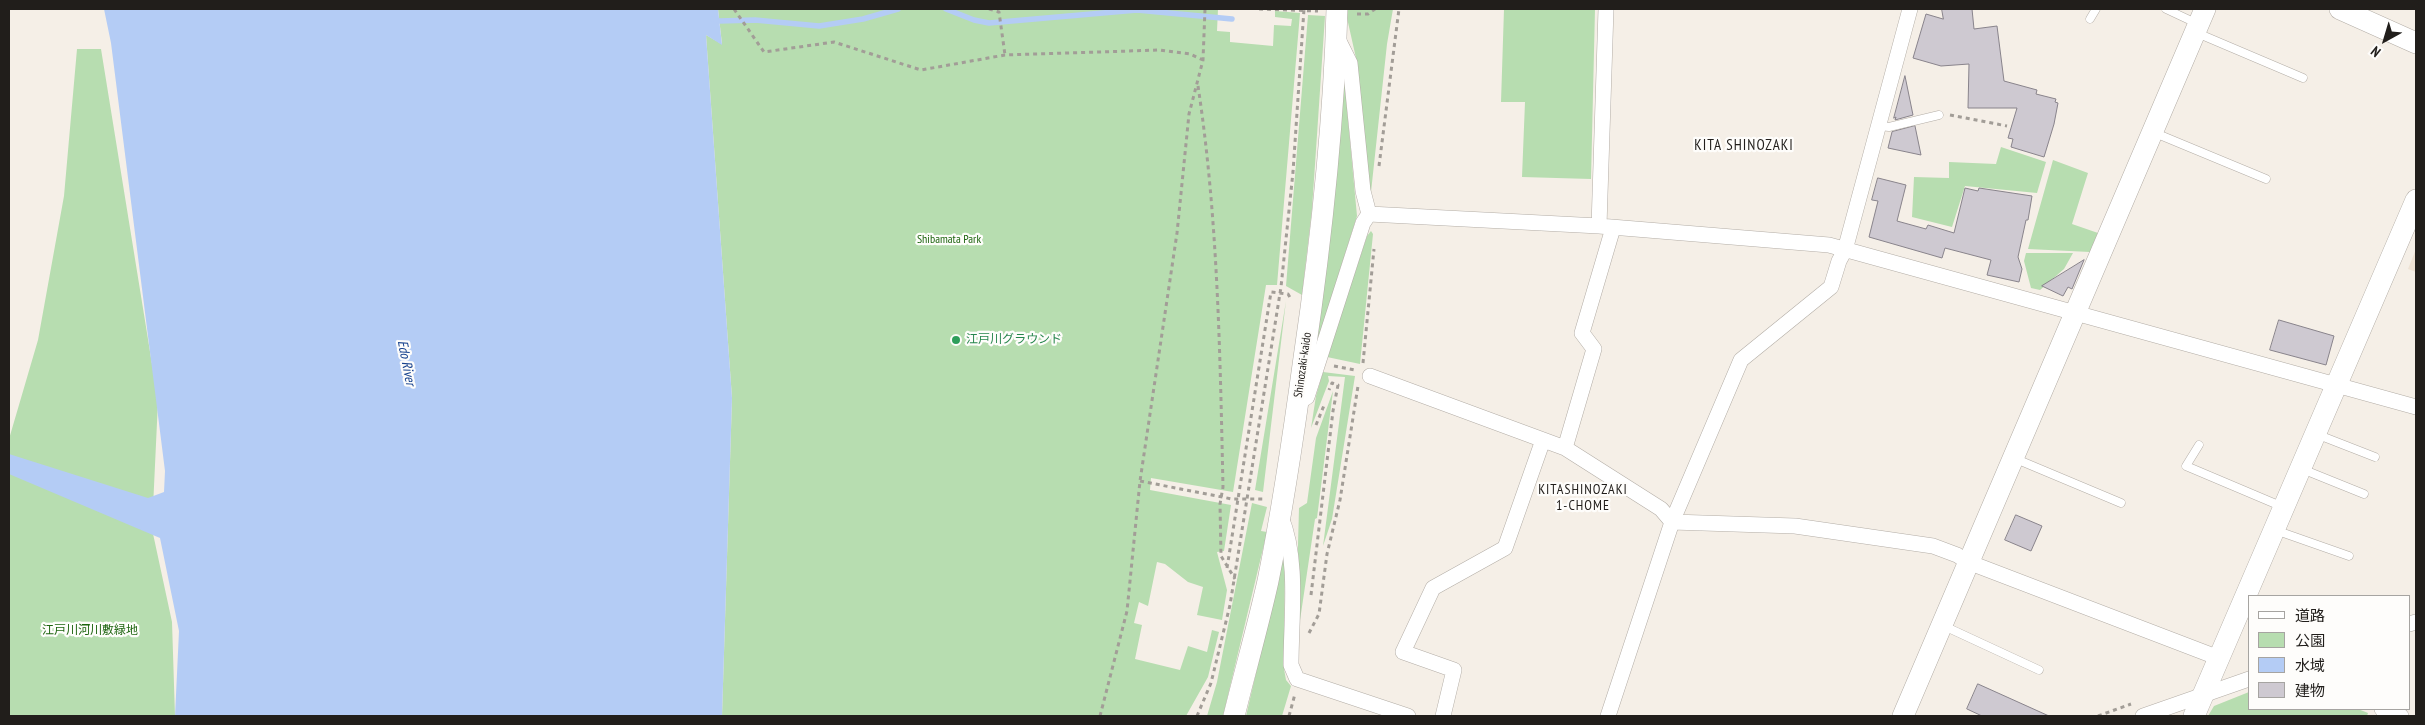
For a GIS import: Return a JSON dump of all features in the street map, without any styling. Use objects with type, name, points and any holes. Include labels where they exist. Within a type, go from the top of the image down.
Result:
[{"type":"street","name":"Shinozaki-kaido","points":[[1234,716],[1267,584],[1281,517],[1298,403],[1314,290],[1333,102],[1337,9]]},
{"type":"street","points":[[1564,448],[1594,349],[1582,333],[1606,227],[1606,9]]},
{"type":"street","points":[[1608,716],[1672,522],[1741,360],[1831,287],[1839,261],[1845,250],[1910,9]]},
{"type":"street","points":[[2340,9],[2416,43]]},
{"type":"street","points":[[1903,716],[2199,22]]},
{"type":"street","points":[[1298,403],[1307,396],[1363,223],[1369,214],[1363,191],[1350,63],[1336,35]]},
{"type":"street","points":[[2194,716],[2416,200]]},
{"type":"street","points":[[1369,214],[1606,227],[1829,245],[2416,407]]},
{"type":"street","points":[[1363,374],[1564,448],[1661,509],[1672,522],[1795,526],[1933,546],[1957,555],[1968,562],[2219,658]]},
{"type":"street","points":[[1443,716],[1454,670],[1403,652],[1433,588],[1504,548],[1543,440]]},
{"type":"street","points":[[1281,517],[1287,533],[1291,556],[1291,665],[1297,679],[1408,716]]},
{"type":"street","points":[[2143,716],[2248,679]]},
{"type":"street","points":[[2385,710],[2401,716]]},
{"type":"lane","points":[[2090,19],[2096,9]]},
{"type":"lane","points":[[2166,9],[2199,22],[2303,78]]},
{"type":"lane","points":[[1879,126],[1889,127],[1939,115]]},
{"type":"lane","points":[[2151,132],[2266,179]]},
{"type":"lane","points":[[2315,433],[2375,457]]},
{"type":"lane","points":[[2199,445],[2186,466],[2283,507]]},
{"type":"lane","points":[[2014,458],[2121,503]]},
{"type":"lane","points":[[2300,468],[2364,494]]},
{"type":"lane","points":[[2274,529],[2349,556]]},
{"type":"lane","points":[[1942,625],[2039,670]]},
{"type":"path","points":[[734,9],[764,52],[834,42],[921,70],[1005,55],[1160,50],[1190,54],[1203,60]]},
{"type":"path","points":[[989,9],[998,12],[1005,55]]},
{"type":"path","points":[[1100,716],[1127,611],[1140,481],[1177,233],[1189,114],[1203,60],[1205,9]]},
{"type":"path","points":[[1259,9],[1310,11]]},
{"type":"path","points":[[1368,14],[1374,9]]},
{"type":"path","points":[[1378,172],[1400,9]]},
{"type":"path","points":[[1197,716],[1211,683],[1235,579],[1250,497],[1280,292],[1293,172],[1304,10]]},
{"type":"path","points":[[1198,83],[1203,118],[1218,302],[1223,487],[1221,497],[1221,556],[1235,579]]},
{"type":"path","points":[[1950,115],[2007,126]]},
{"type":"path","points":[[1305,640],[1319,614],[1327,554],[1340,500],[1363,374],[1374,248]]},
{"type":"path","points":[[1228,568],[1271,292],[1280,292],[1291,298],[1290,306]]},
{"type":"path","points":[[1332,365],[1354,369]]},
{"type":"path","points":[[1310,601],[1333,410],[1338,385],[1332,383],[1329,391]]},
{"type":"path","points":[[1314,432],[1326,400]]},
{"type":"path","points":[[1140,481],[1221,497],[1250,497]]},
{"type":"path","points":[[1308,620],[1309,633]]},
{"type":"path","points":[[1289,716],[1296,689]]},
{"type":"shaded area","points":[[2416,249],[2416,272],[2408,269]]},
{"type":"green space","name":"Shibamata Park","points":[[718,9],[1218,9],[1217,31],[1230,32],[1230,42],[1273,46],[1274,25],[1291,26],[1292,19],[1275,17],[1275,11],[1300,13],[1277,285],[1266,285],[1233,492],[1151,478],[1150,490],[1231,505],[1224,551],[1217,552],[1227,590],[1222,620],[1197,615],[1203,587],[1188,582],[1165,564],[1157,562],[1148,606],[1139,602],[1134,623],[1142,625],[1135,659],[1180,670],[1188,646],[1207,652],[1212,630],[1219,632],[1208,677],[1186,716],[722,716],[732,398],[706,35],[722,44]]},
{"type":"green space","points":[[1347,9],[1393,9],[1387,44],[1371,192],[1368,183],[1356,58],[1347,18]]},
{"type":"green space","points":[[1504,9],[1595,9],[1591,179],[1522,177],[1525,102],[1501,102]]},
{"type":"green space","points":[[1308,15],[1325,16],[1312,209],[1302,295],[1286,286]]},
{"type":"green space","name":"江戸川河川敷緑地","points":[[77,49],[101,49],[158,401],[152,529],[172,622],[175,716],[9,716],[9,439],[38,340],[64,196]]},
{"type":"green space","points":[[1343,66],[1357,216],[1315,349]]},
{"type":"green space","points":[[2001,147],[2046,162],[2037,193],[1965,186],[1952,227],[1912,217],[1914,177],[1949,178],[1949,162],[1996,164]]},
{"type":"green space","points":[[2053,160],[2088,173],[2072,224],[2098,233],[2090,252],[2028,249]]},
{"type":"green space","points":[[1371,231],[1373,234],[1360,364],[1327,357],[1367,236]]},
{"type":"green space","points":[[2026,253],[2073,253],[2064,269],[2040,290],[2031,288],[2024,261]]},
{"type":"green space","points":[[1286,301],[1263,492],[1255,490]]},
{"type":"green space","points":[[1323,372],[1355,376],[1332,519],[1323,546],[1345,377],[1328,376],[1329,381],[1311,428],[1316,396]]},
{"type":"green space","points":[[1333,391],[1317,518],[1315,519],[1295,654],[1299,508],[1307,503],[1316,438]]},
{"type":"green space","points":[[1252,503],[1267,507],[1261,531],[1267,532],[1223,716],[1207,716],[1217,682]]},
{"type":"green space","points":[[1285,548],[1284,669],[1286,680],[1291,686],[1282,716],[1246,716]]},
{"type":"green space","points":[[2248,692],[2248,710],[2360,710],[2368,713],[2367,716],[2208,716],[2214,706]]},
{"type":"water","name":"Edo River","points":[[104,9],[718,9],[722,45],[706,35],[732,398],[722,716],[175,716],[179,631],[160,538],[9,474],[9,454],[148,498],[164,492],[165,471],[111,43]]},
{"type":"building","points":[[1942,9],[1972,9],[1974,29],[1997,26],[2004,81],[2037,90],[2036,94],[2056,99],[2055,102],[2058,103],[2054,124],[2044,157],[2011,147],[2013,139],[2008,138],[2017,108],[1968,108],[1969,64],[1941,66],[1913,58],[1926,14],[1943,19]]},
{"type":"building","points":[[1905,76],[1913,115],[1895,120],[1896,117],[1894,118]]},
{"type":"building","points":[[1915,126],[1921,155],[1888,148],[1892,132]]},
{"type":"building","points":[[1878,178],[1906,185],[1897,221],[1926,229],[1928,225],[1954,233],[1965,188],[1978,191],[1979,188],[2032,196],[2018,257],[2022,269],[2019,282],[1987,275],[1991,260],[1945,248],[1942,258],[1869,237],[1878,201],[1872,200]]},
{"type":"building","points":[[2084,260],[2072,289],[2068,287],[2063,296],[2042,286]]},
{"type":"building","points":[[2279,320],[2334,336],[2326,365],[2270,350]]},
{"type":"building","points":[[2016,515],[2042,526],[2031,551],[2005,540]]},
{"type":"building","points":[[1978,684],[2049,716],[1982,716],[1967,709]]},
{"type":"waterway","points":[[713,19],[719,21],[755,20],[819,26],[863,19],[898,9]]},
{"type":"waterway","points":[[946,9],[974,20],[989,23],[1137,10],[1232,19]]},
{"type":"place","name":"江戸川グラウンド","points":[[956,340]]},
{"type":"district","name":"KITA SHINOZAKI","points":[[1744,146]]},
{"type":"district","name":"KITASHINOZAKI 1-CHOME","points":[[1583,498]]}]
